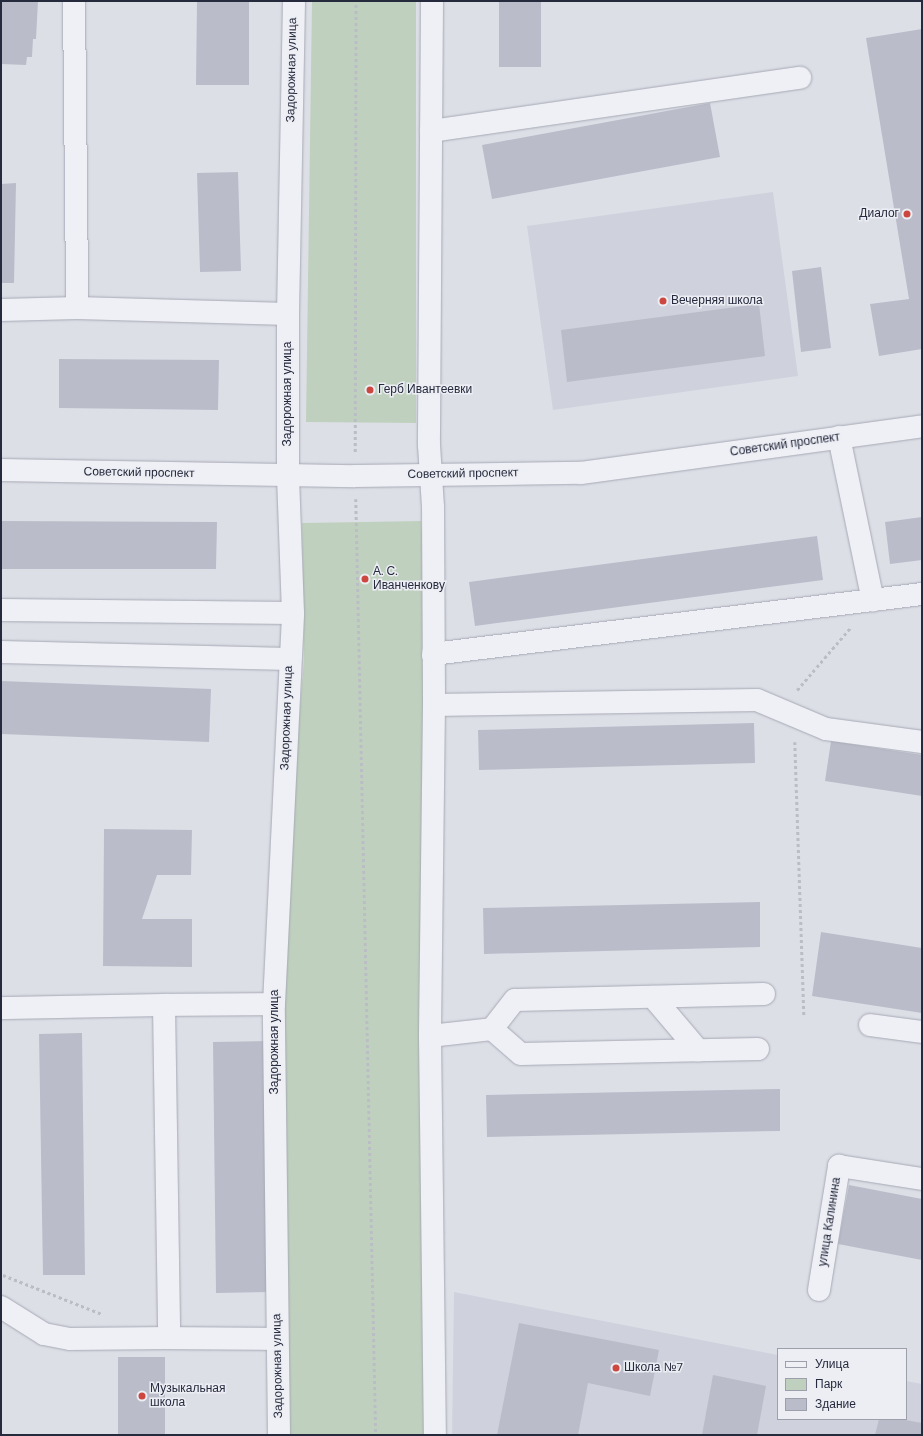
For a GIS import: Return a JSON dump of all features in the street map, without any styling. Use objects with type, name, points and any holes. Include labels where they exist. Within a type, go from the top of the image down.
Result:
[{"type":"street","points":[[74,1],[77,308]]},
{"type":"street","name":"Задорожная улица","points":[[279,1435],[274,1004],[292,613],[288,476],[288,314],[294,1]]},
{"type":"street","points":[[432,1],[431,474],[434,704],[430,1036],[435,1435]]},
{"type":"street","points":[[431,131],[800,78]]},
{"type":"street","points":[[1,310],[77,308],[288,314]]},
{"type":"street","name":"Советский проспект","points":[[1,470],[288,476],[355,486],[431,474],[581,473],[922,426]]},
{"type":"street","points":[[839,438],[873,601]]},
{"type":"street","points":[[433,654],[922,594]]},
{"type":"street","points":[[1,610],[292,613]]},
{"type":"street","points":[[1,652],[289,659]]},
{"type":"street","points":[[434,704],[757,700],[794,717],[826,729],[922,742]]},
{"type":"street","points":[[492,1030],[515,1000],[764,994]]},
{"type":"street","points":[[653,997],[698,1050]]},
{"type":"street","points":[[1,1008],[274,1004]]},
{"type":"street","points":[[164,1005],[169,1338]]},
{"type":"street","points":[[870,1025],[922,1032]]},
{"type":"street","points":[[430,1036],[492,1030],[521,1054],[758,1049]]},
{"type":"street","name":"улица Калинина","points":[[819,1290],[838,1166],[922,1179]]},
{"type":"street","points":[[1,1307],[44,1334],[70,1339],[277,1339]]},
{"type":"path","points":[[356,1],[355,486],[376,1435]]},
{"type":"path","points":[[804,1017],[793,695],[873,601]]},
{"type":"path","points":[[3,1276],[109,1316]]},
{"type":"shaded area","name":"Вечерняя школа","points":[[773,192],[798,376],[553,410],[527,226]]},
{"type":"shaded area","name":"Школа №7","points":[[454,1292],[777,1355],[777,1420],[907,1420],[907,1381],[922,1384],[922,1435],[452,1435]]},
{"type":"green space","points":[[312,1],[416,1],[416,423],[306,422]]},
{"type":"green space","points":[[421,521],[434,705],[439,1435],[279,1435],[274,1004],[304,661],[302,523]]},
{"type":"building","points":[[1,1],[38,1],[36,39],[33,39],[32,57],[27,57],[26,65],[1,64]]},
{"type":"building","points":[[197,1],[249,1],[249,85],[196,85]]},
{"type":"building","points":[[499,1],[541,1],[541,67],[499,67]]},
{"type":"building","points":[[922,29],[922,349],[879,356],[870,304],[909,299],[866,38]]},
{"type":"building","points":[[710,103],[720,157],[492,199],[482,145]]},
{"type":"building","points":[[238,172],[241,271],[200,272],[197,173]]},
{"type":"building","points":[[16,183],[14,283],[1,283],[1,184]]},
{"type":"building","points":[[821,267],[831,348],[801,352],[792,271]]},
{"type":"building","points":[[759,304],[765,356],[567,382],[561,330]]},
{"type":"building","points":[[59,359],[219,360],[218,410],[59,408]]},
{"type":"building","points":[[922,517],[922,560],[890,564],[885,522]]},
{"type":"building","points":[[1,521],[217,522],[216,569],[1,569]]},
{"type":"building","points":[[817,536],[823,580],[475,626],[469,582]]},
{"type":"building","points":[[1,681],[211,689],[209,742],[1,734]]},
{"type":"building","points":[[754,723],[755,763],[479,770],[478,730]]},
{"type":"building","points":[[831,741],[922,755],[922,796],[825,781]]},
{"type":"building","points":[[104,829],[192,830],[191,875],[157,875],[142,919],[192,919],[192,967],[103,966]]},
{"type":"building","points":[[760,902],[760,947],[484,954],[483,908]]},
{"type":"building","points":[[821,932],[922,948],[922,1013],[812,996]]},
{"type":"building","points":[[82,1033],[85,1275],[43,1275],[39,1034]]},
{"type":"building","points":[[268,1041],[272,1292],[216,1293],[213,1042]]},
{"type":"building","points":[[780,1089],[780,1131],[487,1137],[486,1095]]},
{"type":"building","points":[[849,1185],[922,1199],[922,1260],[838,1244]]},
{"type":"building","points":[[519,1323],[659,1350],[650,1396],[588,1383],[578,1435],[497,1435]]},
{"type":"building","name":"Музыкальная школа","points":[[118,1357],[165,1357],[165,1435],[118,1435]]},
{"type":"building","points":[[713,1375],[766,1386],[757,1435],[702,1435]]},
{"type":"building","points":[[879,1420],[906,1420],[922,1423],[922,1435],[875,1435]]},
{"type":"place","name":"Диалог","points":[[907,214]]},
{"type":"place","name":"Вечерняя школа","points":[[663,301]]},
{"type":"place","name":"Герб Ивантеевки","points":[[370,390]]},
{"type":"place","name":"А. С. Иванченкову","points":[[365,579]]},
{"type":"place","name":"Школа №7","points":[[616,1368]]},
{"type":"place","name":"Музыкальная школа","points":[[142,1396]]}]
